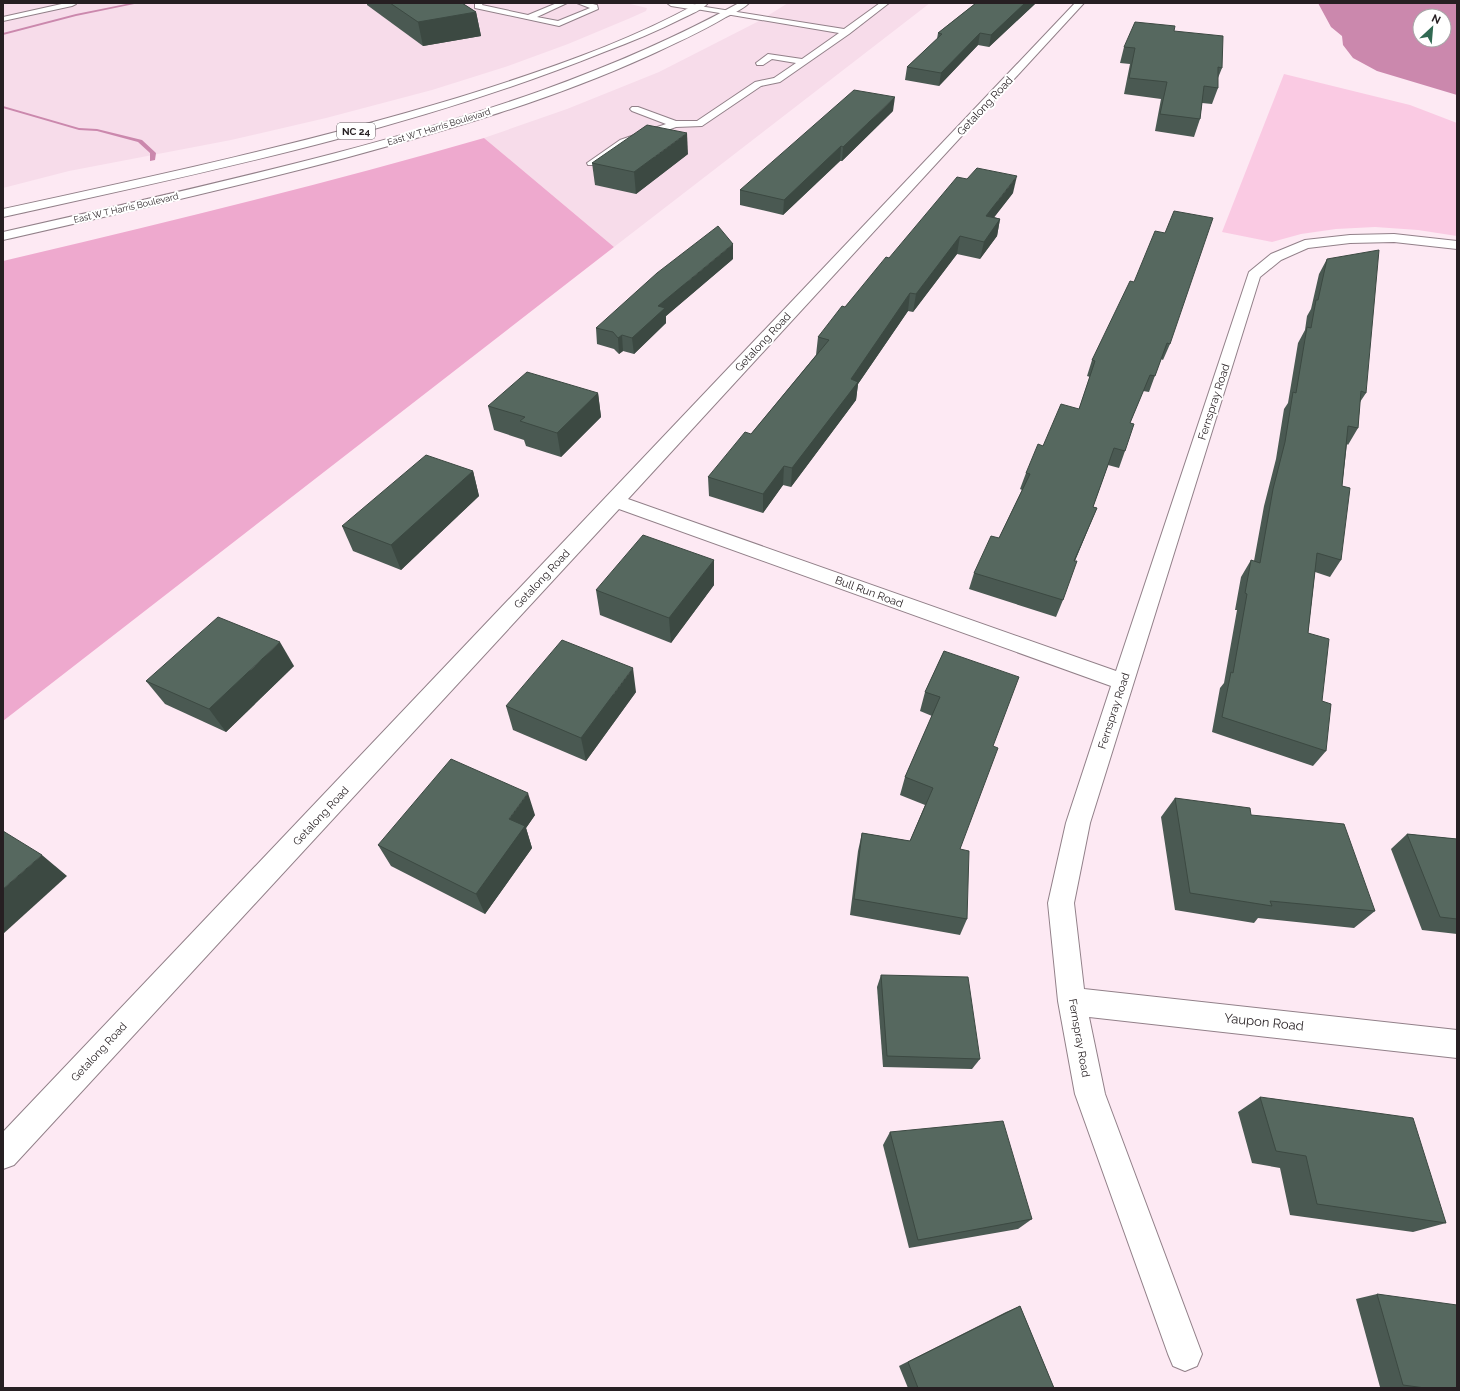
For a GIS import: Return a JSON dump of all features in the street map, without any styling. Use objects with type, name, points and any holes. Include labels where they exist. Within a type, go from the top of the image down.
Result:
[{"type":"street","points":[[671,3],[698,12]]},
{"type":"street","points":[[724,3],[722,5],[723,9],[728,13]]},
{"type":"street","name":"East W T Harris Boulevard","points":[[3,236],[127,208],[337,157],[444,126],[541,94],[642,55],[728,13],[745,3]]},
{"type":"street","name":"Getalong Road","points":[[3,1154],[1080,3]]},
{"type":"street","points":[[541,94],[639,49],[698,12]]},
{"type":"street","name":"East W T Harris Boulevard","points":[[3,213],[236,162],[318,141],[467,98],[599,52],[645,32],[698,12]]},
{"type":"street","points":[[3,221],[92,200],[142,183]]},
{"type":"street","name":"Fernspray Road","points":[[1185,1354],[1090,1094],[1072,1001],[1061,903],[1078,823],[1254,275],[1276,257],[1305,244],[1350,239],[1394,238],[1457,245]]},
{"type":"street","name":"Bull Run Road","points":[[615,501],[1123,682]]},
{"type":"street","name":"Yaupon Road","points":[[1072,1001],[1457,1044]]},
{"type":"lane","points":[[3,19],[72,4],[71,3]]},
{"type":"lane","points":[[479,3],[477,4],[478,6],[559,24],[594,9],[594,7],[581,3]]},
{"type":"lane","points":[[529,18],[563,3]]},
{"type":"lane","points":[[592,163],[624,142],[675,124],[699,124],[758,84],[777,80],[885,3]]},
{"type":"lane","points":[[10,8],[24,14]]},
{"type":"lane","points":[[698,12],[728,13],[846,32]]},
{"type":"lane","points":[[846,18],[861,20]]},
{"type":"lane","points":[[760,63],[771,56],[804,62]]},
{"type":"lane","points":[[635,109],[675,124]]},
{"type":"shaded area","points":[[3,3],[626,3],[647,8],[646,11],[568,44],[505,67],[432,90],[326,118],[231,140],[69,171],[3,188]]},
{"type":"shaded area","points":[[788,3],[930,3],[614,247],[484,138],[567,109],[659,72],[761,20]]},
{"type":"shaded area","points":[[1318,3],[1457,3],[1457,95],[1377,71],[1353,58],[1343,45],[1342,36],[1331,27]]},
{"type":"shaded area","points":[[1284,74],[1410,105],[1457,123],[1457,236],[1418,230],[1375,227],[1336,229],[1301,234],[1272,242],[1222,232]]},
{"type":"shaded area","points":[[484,138],[614,247],[3,721],[3,261],[244,202]]},
{"type":"building","points":[[390,3],[462,3],[476,12],[418,22]]},
{"type":"building","points":[[976,3],[1025,3],[991,35],[980,33],[941,73],[907,67],[942,34],[938,33]]},
{"type":"building","points":[[1135,22],[1175,26],[1174,31],[1223,36],[1222,68],[1218,67],[1218,88],[1204,86],[1200,119],[1160,114],[1167,82],[1129,78],[1135,48],[1124,47]]},
{"type":"building","points":[[854,90],[895,97],[843,147],[841,146],[784,200],[740,190]]},
{"type":"building","points":[[647,125],[687,133],[634,172],[592,163]]},
{"type":"building","points":[[977,168],[1017,176],[986,216],[1000,219],[984,242],[960,236],[916,294],[910,293],[851,379],[858,382],[792,468],[784,466],[763,494],[708,477],[745,432],[751,434],[829,340],[818,337],[842,306],[845,307],[886,257],[889,258],[957,177],[967,179]]},
{"type":"building","points":[[1174,211],[1213,218],[1170,344],[1167,343],[1155,376],[1150,375],[1130,423],[1134,424],[1125,451],[1114,448],[1093,507],[1097,508],[1074,561],[1077,561],[1063,600],[974,573],[991,536],[999,538],[1030,474],[1026,473],[1038,444],[1043,446],[1061,404],[1079,409],[1095,361],[1092,360],[1130,281],[1134,282],[1155,231],[1165,233]]},
{"type":"building","points":[[718,226],[733,244],[658,306],[665,308],[632,338],[622,335],[618,338],[613,332],[596,328],[657,273]]},
{"type":"building","points":[[1379,250],[1366,393],[1361,391],[1358,428],[1348,426],[1342,486],[1350,488],[1341,560],[1317,553],[1308,633],[1329,639],[1322,701],[1331,704],[1326,751],[1222,717],[1231,672],[1233,673],[1247,594],[1245,593],[1251,560],[1260,563],[1273,489],[1285,442],[1293,392],[1296,393],[1307,327],[1311,328],[1316,300],[1318,300],[1327,259]]},
{"type":"building","points":[[527,372],[598,393],[557,433],[520,421],[525,417],[488,406]]},
{"type":"building","points":[[426,455],[473,471],[391,545],[342,526]]},
{"type":"building","points":[[643,535],[714,560],[669,618],[596,590]]},
{"type":"building","points":[[218,617],[280,642],[209,709],[146,681]]},
{"type":"building","points":[[562,640],[633,668],[581,738],[506,706]]},
{"type":"building","points":[[944,651],[1019,677],[993,746],[998,748],[960,849],[969,851],[967,919],[854,899],[862,833],[910,841],[933,788],[905,777],[940,697],[925,692]]},
{"type":"building","points":[[451,759],[528,793],[509,819],[525,826],[476,894],[378,845]]},
{"type":"building","points":[[1175,798],[1250,808],[1251,815],[1344,824],[1375,911],[1270,901],[1272,906],[1190,893]]},
{"type":"building","points":[[3,831],[42,855],[3,889]]},
{"type":"building","points":[[1407,834],[1457,839],[1457,919],[1440,917]]},
{"type":"building","points":[[881,975],[968,977],[980,1059],[887,1056]]},
{"type":"building","points":[[1260,1097],[1413,1118],[1446,1223],[1317,1204],[1306,1156],[1276,1151]]},
{"type":"building","points":[[1003,1121],[1032,1219],[918,1240],[890,1132]]},
{"type":"building","points":[[1377,1294],[1457,1305],[1457,1388],[1425,1388],[1403,1385]]},
{"type":"building","points":[[1020,1306],[1054,1388],[918,1388],[908,1362]]},
{"type":"waterway","points":[[3,34],[76,15],[137,3]]},
{"type":"waterway","points":[[3,107],[79,129],[97,130],[140,141],[153,153],[152,160]]}]
